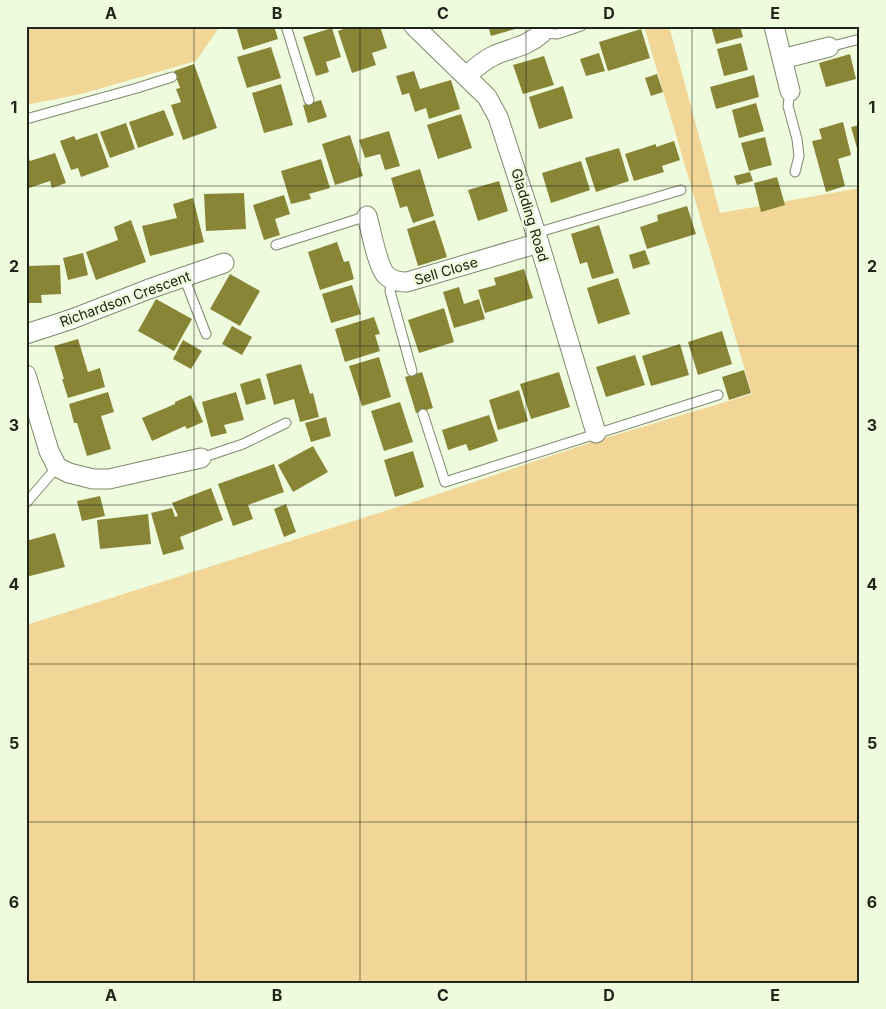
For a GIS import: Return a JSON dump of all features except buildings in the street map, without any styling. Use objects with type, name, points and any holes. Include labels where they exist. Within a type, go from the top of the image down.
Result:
[{"type":"street","name":"Gladding Road","points":[[414,26],[487,97],[498,117],[596,433]]},
{"type":"street","points":[[774,26],[790,91]]},
{"type":"street","points":[[466,76],[490,58],[526,45],[542,29]]},
{"type":"street","points":[[782,59],[829,47]]},
{"type":"street","points":[[367,216],[381,268],[386,276],[392,279]]},
{"type":"street","name":"Sell Close","points":[[392,279],[399,282],[408,282],[537,238]]},
{"type":"street","name":"Richardson Crescent","points":[[26,334],[224,263]]},
{"type":"street","points":[[26,375],[49,451],[58,467],[69,473],[80,477],[109,479],[201,458]]},
{"type":"lane","points":[[286,26],[309,100]]},
{"type":"lane","points":[[542,29],[557,34],[581,26]]},
{"type":"lane","points":[[829,47],[860,38]]},
{"type":"lane","points":[[26,119],[172,77]]},
{"type":"lane","points":[[790,91],[788,106],[797,139],[799,156],[795,172]]},
{"type":"lane","points":[[537,238],[681,190]]},
{"type":"lane","points":[[276,245],[367,216]]},
{"type":"lane","points":[[184,277],[206,334]]},
{"type":"lane","points":[[392,279],[390,291],[412,371]]},
{"type":"lane","points":[[423,414],[445,482],[718,395]]},
{"type":"lane","points":[[201,458],[243,444],[286,423]]},
{"type":"lane","points":[[26,503],[58,467]]},
{"type":"shaded area","points":[[26,26],[220,26],[196,61],[81,94],[26,105]]},
{"type":"shaded area","points":[[644,26],[669,26],[720,213],[860,188],[860,983],[26,983],[26,625],[432,496],[595,441],[752,394]]}]
